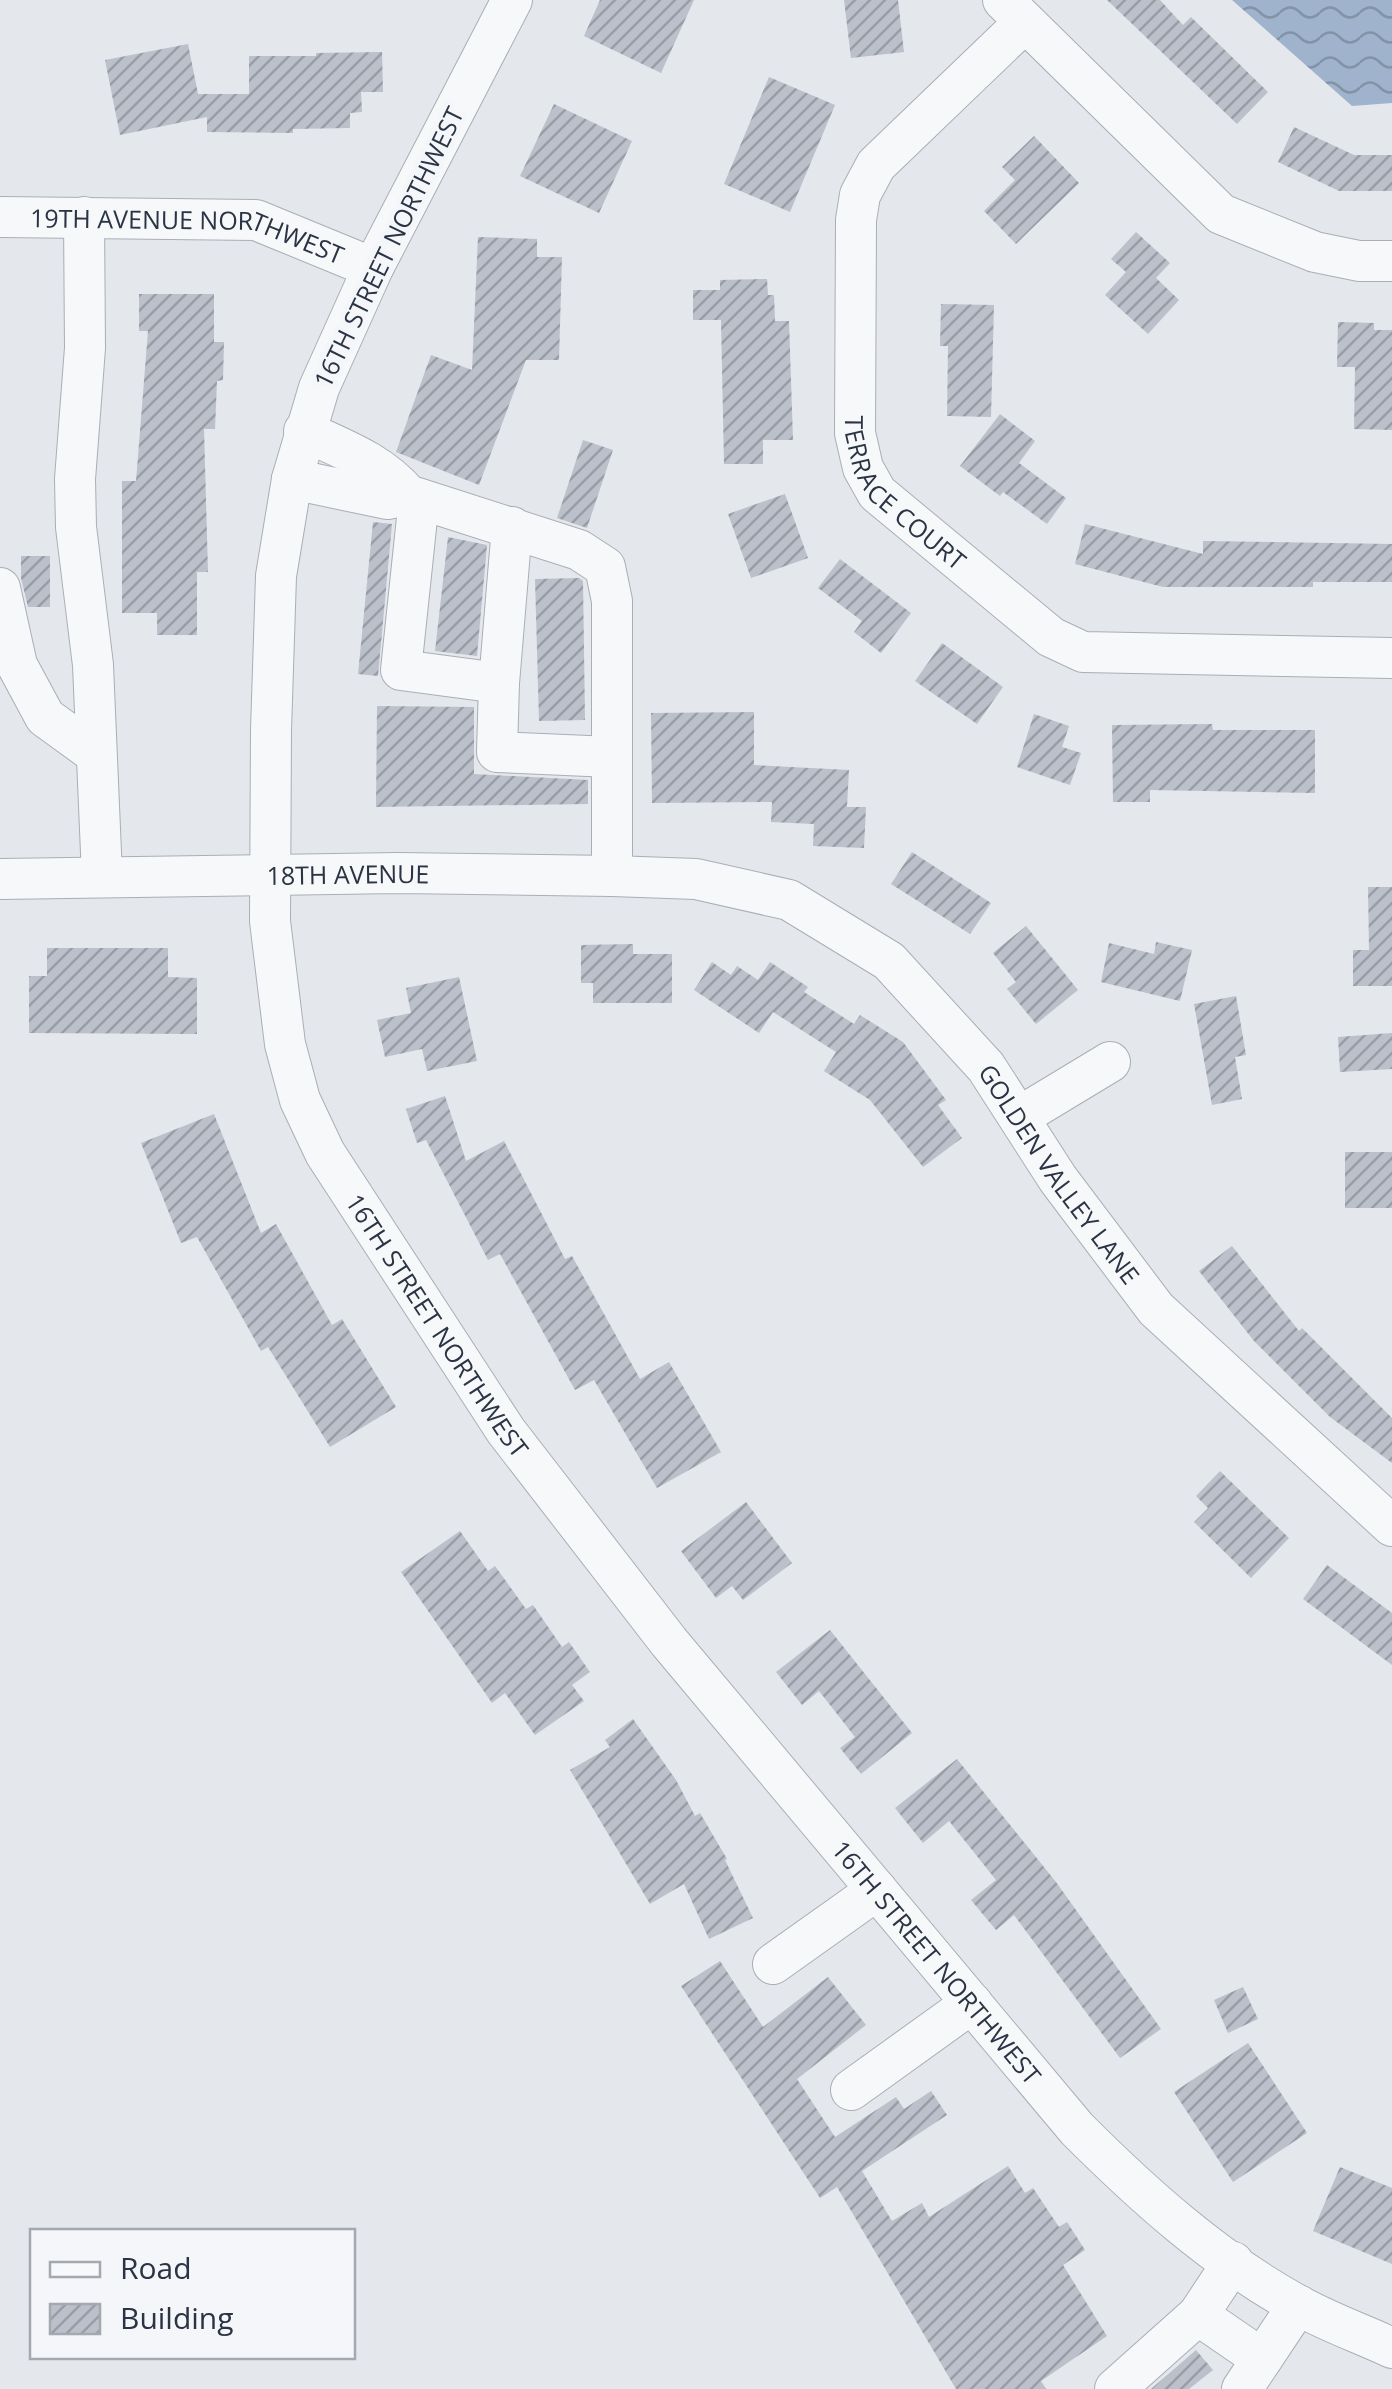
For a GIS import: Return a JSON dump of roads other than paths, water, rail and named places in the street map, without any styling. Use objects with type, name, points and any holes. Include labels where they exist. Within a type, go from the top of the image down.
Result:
[{"type":"street","name":"16TH STREET NORTHWEST","points":[[512,0],[373,268],[319,388],[292,479],[276,576],[270,921],[285,1044],[300,1100],[326,1153],[506,1431],[669,1642],[1077,2129],[1134,2187],[1233,2262],[1298,2305],[1392,2348]]},
{"type":"street","points":[[1014,11],[1221,214],[1315,252],[1359,261],[1392,262]]},
{"type":"street","name":"TERRACE COURT","points":[[1014,11],[876,165],[860,195],[856,220],[855,433],[863,468],[870,480],[878,493],[1051,637],[1084,652],[1392,658]]},
{"type":"street","name":"19TH AVENUE NORTHWEST","points":[[0,217],[256,220],[373,268]]},
{"type":"street","points":[[84,217],[85,348],[76,528],[93,665],[102,876]]},
{"type":"street","points":[[304,431],[366,459],[414,497]]},
{"type":"street","points":[[292,479],[387,500],[414,497],[579,550],[605,567],[612,601],[612,876]]},
{"type":"street","points":[[414,497],[400,670],[499,683]]},
{"type":"street","points":[[512,527],[499,683],[498,752],[611,757]]},
{"type":"street","points":[[0,588],[17,665],[45,718],[96,754]]},
{"type":"street","name":"18TH AVENUE","points":[[0,879],[270,874],[696,879]]},
{"type":"street","name":"GOLDEN VALLEY LANE","points":[[696,879],[789,900],[889,962],[986,1067],[1058,1178],[1156,1309],[1392,1526]]},
{"type":"street","points":[[1019,1118],[1110,1062]]},
{"type":"street","points":[[773,1964],[877,1890]]},
{"type":"street","points":[[850,2090],[972,2003]]},
{"type":"street","points":[[1115,2389],[1198,2316],[1233,2262]]},
{"type":"street","points":[[1198,2316],[1252,2374],[1298,2305]]},
{"type":"water","points":[[1232,0],[1392,0],[1392,103],[1352,106]]}]
